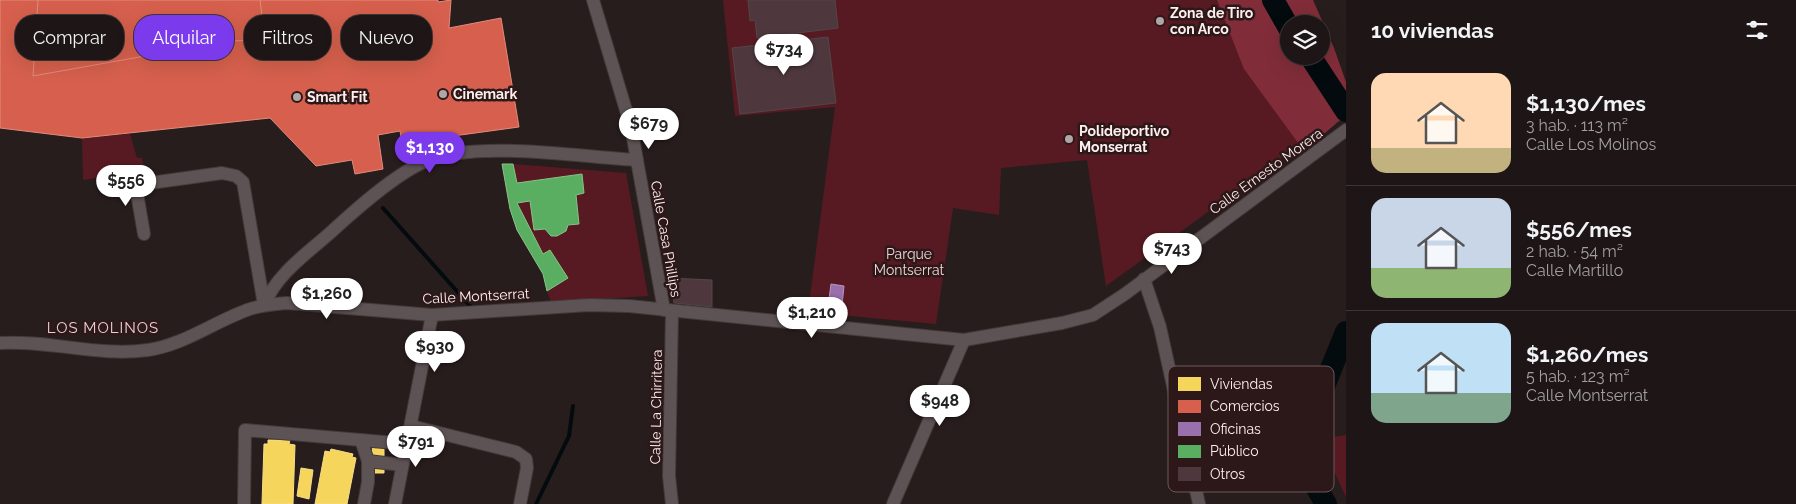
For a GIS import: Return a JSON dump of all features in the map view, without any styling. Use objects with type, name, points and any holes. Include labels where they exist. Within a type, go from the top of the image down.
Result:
[{"type":"street","name":"Calle Casa Phillips","points":[[593,0],[628,114],[668,311]]},
{"type":"street","name":"Calle Ernesto Morera","points":[[668,311],[964,340],[1062,323],[1093,315],[1346,130]]},
{"type":"street","points":[[264,305],[277,281],[350,216],[396,180],[425,161],[450,154],[498,151],[637,160]]},
{"type":"street","points":[[144,234],[135,181],[222,173],[236,176],[243,182],[264,305]]},
{"type":"street","points":[[1144,279],[1160,327],[1169,366]]},
{"type":"street","name":"Calle Montserrat","points":[[0,343],[42,343],[114,352],[147,350],[166,346],[236,315],[264,305],[287,303],[432,315],[590,305],[668,311]]},
{"type":"street","name":"Calle La Chirritera","points":[[668,311],[669,476],[672,504]]},
{"type":"street","points":[[395,504],[432,315]]},
{"type":"street","points":[[894,504],[964,340]]},
{"type":"street","points":[[411,426],[516,452],[526,459],[527,468],[520,504]]},
{"type":"street","points":[[244,504],[245,430],[407,444]]},
{"type":"street","points":[[361,440],[368,461],[368,482],[364,504]]},
{"type":"street","points":[[368,461],[402,464]]},
{"type":"green space","name":"Polideportivo Monserrat","points":[[723,0],[1255,0],[1280,41],[1280,65],[1296,65],[1337,118],[1106,286],[1087,160],[1001,168],[999,215],[953,208],[936,324],[808,312],[835,107],[735,116]]},
{"type":"green space","points":[[130,134],[137,158],[142,158],[145,174],[139,175],[137,166],[127,168],[127,173],[83,180],[82,138]]},
{"type":"green space","points":[[513,164],[626,173],[648,296],[551,302],[547,291],[568,278],[550,250],[543,254],[517,203],[530,201],[534,230],[545,229],[550,236],[559,235],[565,231],[568,225],[579,224],[576,195],[584,193],[582,174],[517,183]]},
{"type":"green space","points":[[1346,435],[1346,497],[1334,471],[1334,437]]},
{"type":"shaded area","points":[[1217,0],[1313,0],[1320,15],[1280,15],[1280,65],[1330,65],[1330,39],[1346,82],[1346,115],[1304,151],[1244,69]]},
{"type":"building: Viviendas","points":[[372,436],[384,436],[384,473],[373,473]]},
{"type":"building: Viviendas","points":[[268,440],[290,440],[289,444],[295,445],[293,504],[262,504],[264,444],[268,444]]},
{"type":"building: Viviendas","points":[[331,449],[353,454],[352,457],[356,458],[347,504],[315,504],[325,451],[330,452]]},
{"type":"building: Viviendas","points":[[301,468],[313,470],[309,499],[297,496]]},
{"type":"building: Comercios","points":[[0,0],[438,0],[438,2],[451,0],[449,28],[501,18],[519,127],[402,143],[400,131],[378,135],[383,169],[355,174],[352,160],[316,166],[270,118],[82,138],[0,128]]},
{"type":"building: Comercios","points":[[38,0],[260,0],[262,15],[244,15],[244,41],[234,41],[234,15],[134,15],[134,58],[124,60],[124,15],[37,15]]},
{"type":"building: Comercios","points":[[34,60],[123,60],[33,76]]},
{"type":"building: Oficinas","points":[[831,284],[844,286],[841,315],[827,314]]},
{"type":"building: Público","points":[[502,164],[513,164],[517,183],[582,174],[584,193],[576,195],[579,224],[568,225],[566,231],[557,236],[551,236],[545,229],[534,230],[530,201],[517,203],[543,254],[550,250],[568,278],[547,291],[543,274],[517,230],[510,209]]},
{"type":"building: Otros","points":[[748,0],[835,0],[838,28],[757,38],[755,20],[750,21]]},
{"type":"building: Otros","points":[[828,37],[836,103],[740,114],[732,48]]},
{"type":"building: Otros","points":[[670,278],[712,280],[712,307],[674,303]]},
{"type":"waterway","points":[[1273,0],[1282,15]]},
{"type":"waterway","points":[[1316,65],[1346,111]]},
{"type":"waterway","points":[[383,208],[471,307]]},
{"type":"waterway","points":[[1332,366],[1346,332]]},
{"type":"waterway","points":[[536,504],[569,436],[573,406]]},
{"type":"waterway","points":[[1319,492],[1326,504]]},
{"type":"place","name":"Zona de Tiro con Arco","points":[[1160,21]]},
{"type":"place","name":"Cinemark","points":[[443,94]]},
{"type":"place","name":"Smart Fit","points":[[297,97]]},
{"type":"place","name":"Polideportivo Monserrat","points":[[1069,139]]},
{"type":"district","name":"LOS MOLINOS","points":[[103,328]]},
{"type":"park label","name":"Parque Montserrat","points":[[909,262]]}]
